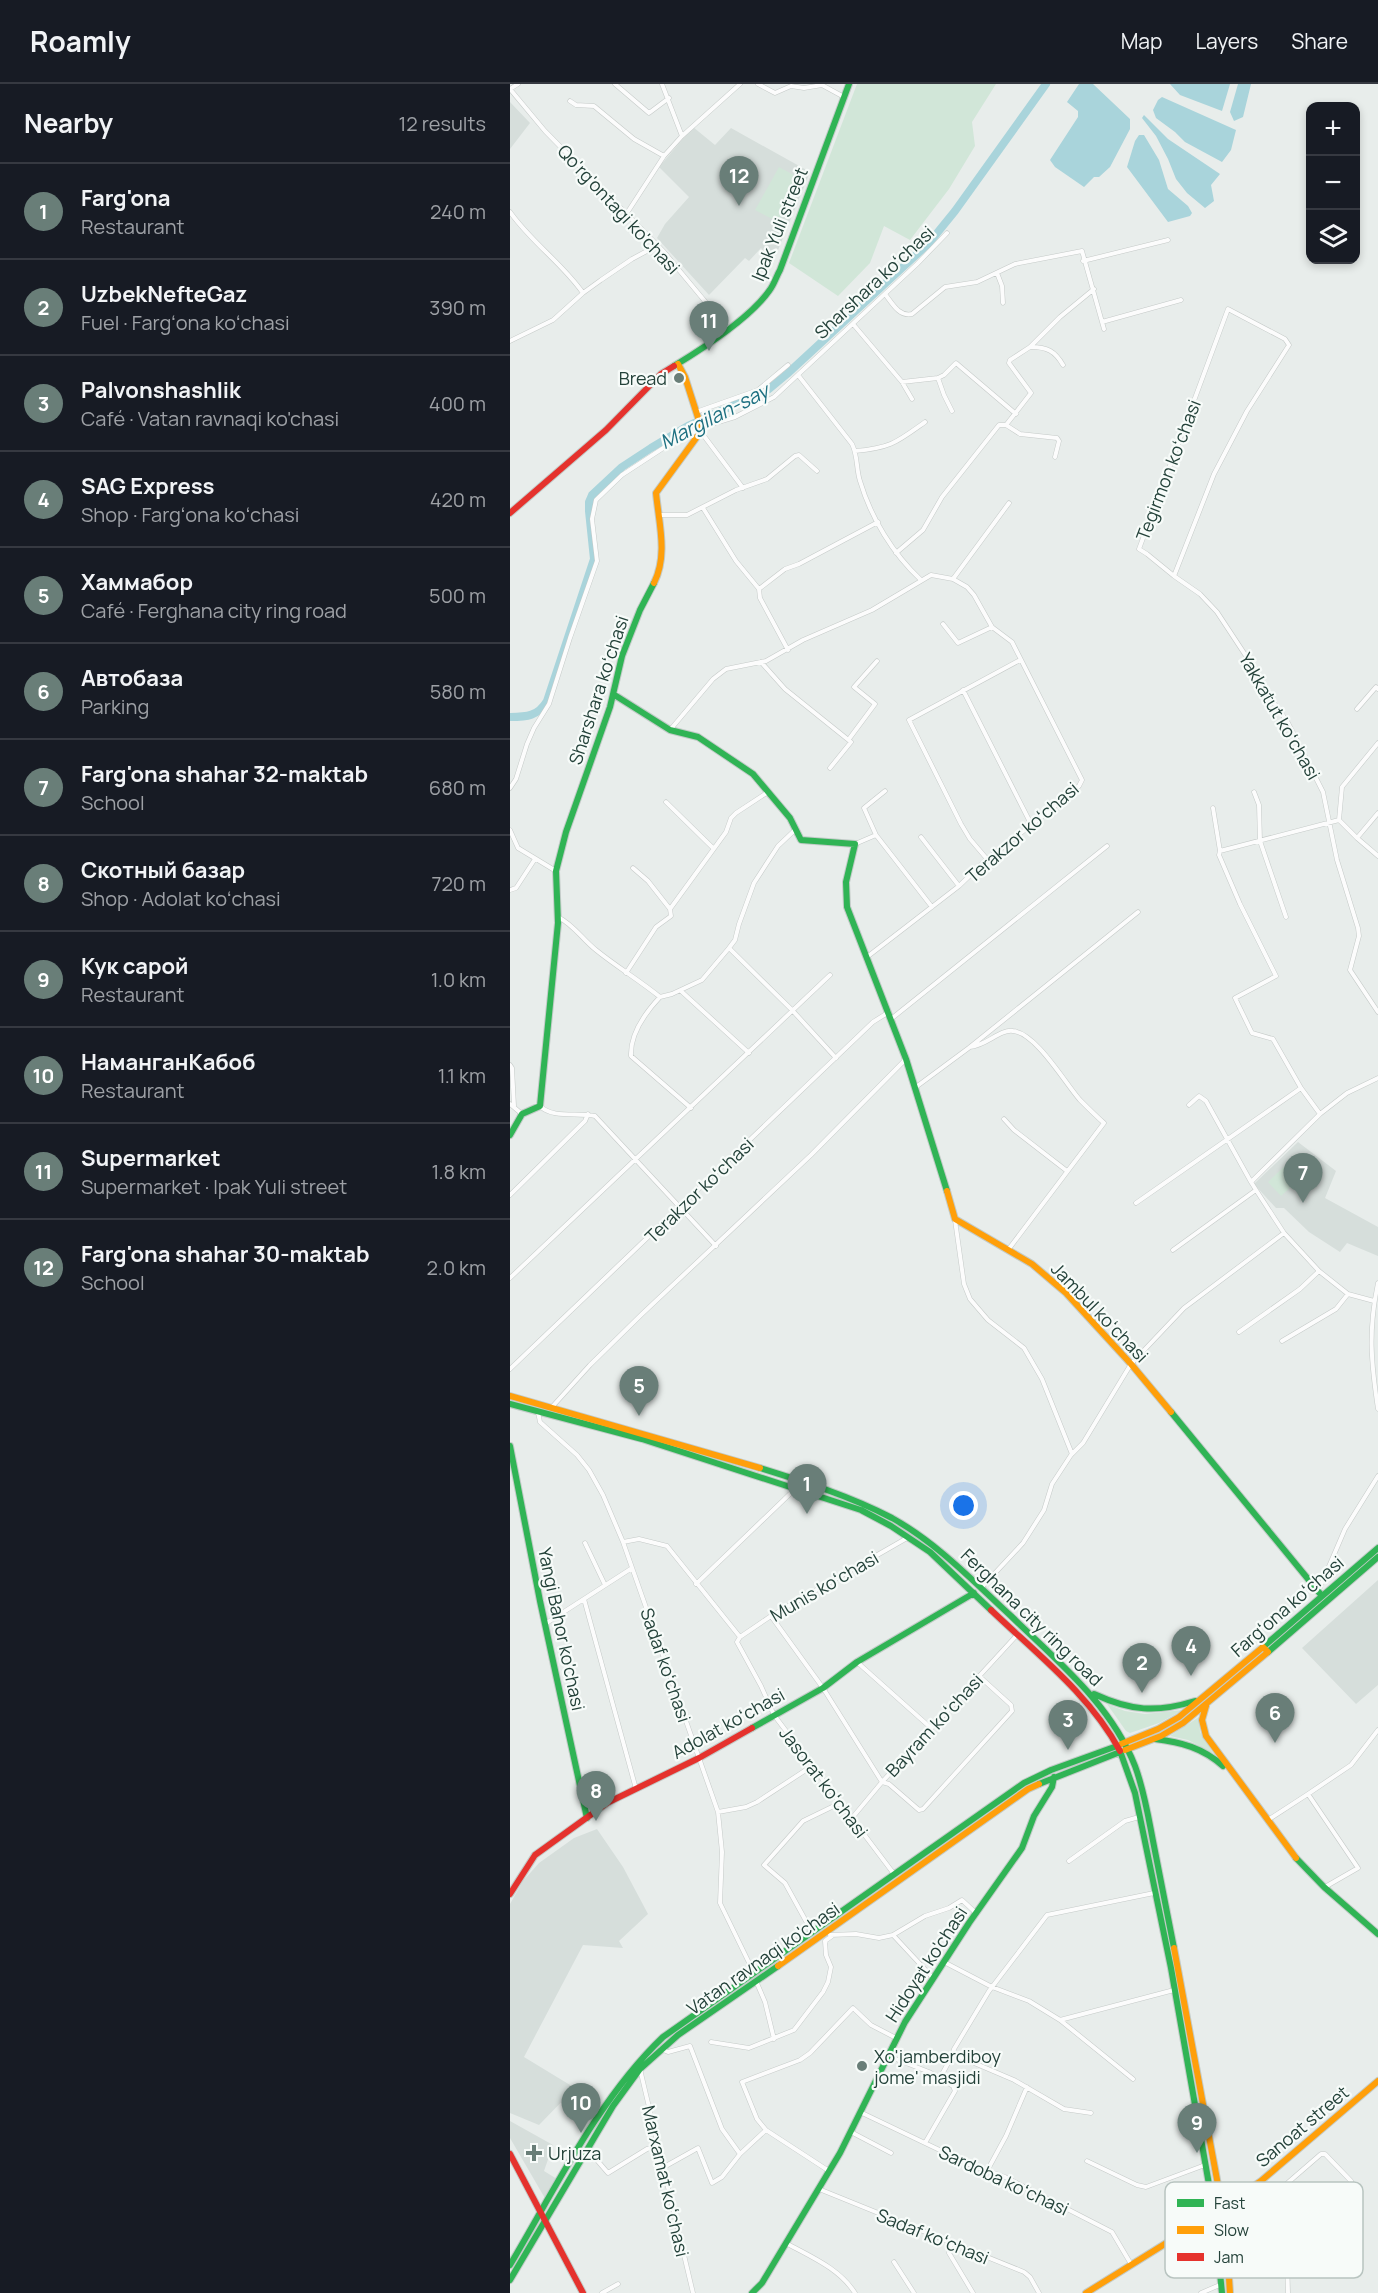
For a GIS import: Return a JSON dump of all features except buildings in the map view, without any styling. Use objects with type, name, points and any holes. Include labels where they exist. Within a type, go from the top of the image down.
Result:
[{"type":"main road","name":"Ipak Yuli street","points":[[510,513],[606,430],[661,374],[728,329],[769,291],[780,270],[849,84]]},
{"type":"main road","points":[[678,364],[701,430]]},
{"type":"main road","name":"Sharshara koʻchasi","points":[[540,1106],[558,916],[556,871],[566,832],[613,694],[622,656],[640,610],[661,569],[663,555],[656,493],[701,430]]},
{"type":"main road","points":[[613,694],[670,730],[698,737],[753,774],[790,818],[801,840],[855,844],[846,877],[844,894],[847,907],[916,1087],[955,1219]]},
{"type":"main road","points":[[510,1135],[522,1114],[540,1106]]},
{"type":"main road","name":"Jambul koʻchasi","points":[[955,1219],[1032,1264],[1066,1293],[1131,1364],[1320,1595]]},
{"type":"main road","name":"Ferghana city ring road","points":[[510,1396],[803,1481],[877,1511],[925,1539],[981,1588],[1090,1692],[1104,1709],[1127,1746],[1143,1791],[1193,2042],[1216,2182]]},
{"type":"main road","name":"Ferghana city ring road","points":[[510,1404],[642,1439],[849,1505],[909,1537],[930,1552],[1087,1702],[1119,1749],[1132,1781],[1175,1990],[1209,2182]]},
{"type":"main road","name":"Yangi Bahor ko'chasi","points":[[510,1446],[545,1624],[587,1818]]},
{"type":"main road","points":[[709,1461],[711,1453]]},
{"type":"main road","name":"Fargʻona koʻchasi","points":[[1266,1649],[1320,1595],[1378,1548]]},
{"type":"main road","name":"Fargʻona koʻchasi","points":[[1127,1746],[1154,1739],[1183,1723],[1204,1701],[1378,1557]]},
{"type":"main road","name":"Adolat koʻchasi","points":[[510,1894],[535,1855],[607,1803],[699,1758],[823,1688],[857,1662],[974,1593]]},
{"type":"main road","points":[[1090,1692],[1115,1703],[1146,1711],[1174,1708],[1204,1701],[1202,1716],[1204,1732],[1292,1854],[1324,1887],[1378,1934]]},
{"type":"main road","name":"Fargʻona koʻchasi","points":[[1127,1746],[1165,1726],[1204,1701]]},
{"type":"main road","points":[[1154,1739],[1174,1740],[1191,1745],[1216,1760],[1238,1781]]},
{"type":"main road","points":[[1119,1749],[1127,1746]]},
{"type":"main road","name":"Vatan ravnaqi ko'chasi","points":[[767,1968],[829,1934],[1028,1789],[1119,1749]]},
{"type":"main road","name":"Vatan ravnaqi ko'chasi","points":[[510,2265],[607,2102],[639,2059],[663,2037],[767,1968],[812,1933],[1024,1784],[1051,1770],[1119,1749]]},
{"type":"main road","name":"Hidoyat ko'chasi","points":[[752,2293],[762,2283],[819,2189],[851,2132],[896,2038],[976,1913],[1022,1848],[1034,1816],[1052,1787],[1054,1777]]},
{"type":"main road","name":"Vatan ravnaqi ko'chasi","points":[[510,2280],[613,2106],[640,2068],[754,1977]]},
{"type":"main road","name":"Sanoat street","points":[[1258,2182],[1378,2081]]},
{"type":"main road","points":[[510,2154],[583,2293]]},
{"type":"main road","name":"Sanoat street","points":[[1086,2293],[1165,2244]]},
{"type":"main road","name":"Ferghana city ring road","points":[[1221,2278],[1222,2293]]},
{"type":"main road","name":"Ferghana city ring road","points":[[1230,2278],[1230,2293]]},
{"type":"street","points":[[510,89],[518,84]]},
{"type":"street","points":[[615,84],[649,113],[669,98]]},
{"type":"street","points":[[662,84],[682,136]]},
{"type":"street","points":[[627,213],[664,156],[682,136],[740,84]]},
{"type":"street","points":[[758,84],[775,93],[792,86],[804,88],[822,84],[844,97]]},
{"type":"street","name":"Qo'rg'ontagi ko'chasi","points":[[510,89],[545,130],[658,245],[728,329]]},
{"type":"street","points":[[570,101],[576,105],[594,106],[634,139],[664,156]]},
{"type":"street","points":[[510,212],[525,234],[569,273],[583,293]]},
{"type":"street","name":"Sharshara koʻchasi","points":[[701,430],[774,398],[947,233]]},
{"type":"street","points":[[1083,261],[1168,240]]},
{"type":"street","points":[[510,341],[553,320],[583,293],[632,259],[658,245]]},
{"type":"street","points":[[885,294],[900,312],[907,316],[945,287],[977,282],[1016,264],[1082,251],[1104,329]]},
{"type":"street","points":[[997,273],[1002,286],[1004,303]]},
{"type":"street","points":[[1006,425],[1031,393],[1010,360],[1030,347],[1060,317],[1094,289]]},
{"type":"street","points":[[1102,322],[1181,300]]},
{"type":"street","name":"Tegirmon koʻchasi","points":[[1228,309],[1285,339],[1288,345],[1246,411],[1214,474],[1174,576],[1139,549],[1228,309]]},
{"type":"street","points":[[853,324],[902,382],[912,399]]},
{"type":"street","points":[[1030,347],[1049,349],[1059,357],[1063,366]]},
{"type":"street","points":[[696,412],[758,390],[788,364]]},
{"type":"street","points":[[902,382],[939,378],[954,364],[958,364],[1016,414]]},
{"type":"street","points":[[798,375],[855,451],[860,483],[878,522],[903,563],[921,580]]},
{"type":"street","points":[[939,378],[952,411]]},
{"type":"street","points":[[855,451],[881,449],[889,446],[925,422]]},
{"type":"street","points":[[896,553],[922,530],[942,497],[999,425],[1006,425],[1020,434],[1057,438],[1059,441],[1056,457]]},
{"type":"street","points":[[510,788],[516,779],[534,728],[549,704],[597,561],[592,519],[596,500],[622,475],[674,441],[701,430],[743,488]]},
{"type":"street","points":[[657,515],[687,515],[767,479],[795,456],[799,455],[817,471]]},
{"type":"street","points":[[953,579],[1009,502]]},
{"type":"street","points":[[703,508],[736,561],[759,589],[760,597],[788,650]]},
{"type":"street","points":[[759,589],[784,569],[799,564],[878,522]]},
{"type":"street","points":[[670,730],[713,679],[726,669],[766,661],[803,640],[873,610],[931,575],[953,579],[967,587],[992,627],[958,643],[943,624]]},
{"type":"street","name":"Yakkatut koʻchasi","points":[[1174,576],[1200,594],[1217,612],[1246,656],[1260,683],[1288,723],[1323,792],[1337,861],[1358,928],[1359,936],[1350,970],[1378,1012]]},
{"type":"street","name":"Terakzor koʻchasi","points":[[867,957],[960,886],[987,859],[1048,812],[1079,786],[1082,780],[1012,642],[992,627]]},
{"type":"street","points":[[987,859],[961,824],[909,723],[911,718],[1020,660]]},
{"type":"street","points":[[760,661],[785,689],[849,739],[851,744],[830,768]]},
{"type":"street","points":[[849,739],[875,704],[854,687],[877,661]]},
{"type":"street","points":[[1357,709],[1376,687],[1378,689]]},
{"type":"street","points":[[963,690],[1031,824]]},
{"type":"street","points":[[1339,820],[1342,787],[1378,743]]},
{"type":"street","points":[[885,791],[864,808],[876,835],[932,907]]},
{"type":"street","points":[[670,909],[726,832],[731,818],[768,792]]},
{"type":"street","points":[[1254,792],[1258,801],[1260,841],[1286,917]]},
{"type":"street","points":[[666,802],[713,848]]},
{"type":"street","points":[[1213,808],[1219,855],[1240,904],[1276,976],[1235,998],[1252,1033],[1273,1039],[1301,1088],[1320,1114]]},
{"type":"street","points":[[1357,838],[1378,813]]},
{"type":"street","points":[[1220,851],[1339,820]]},
{"type":"street","points":[[1339,820],[1378,856]]},
{"type":"street","points":[[691,1108],[631,1056],[637,1027],[648,1009],[660,997],[681,991],[702,980],[729,948],[735,940],[754,884],[778,846],[795,829]]},
{"type":"street","points":[[510,830],[518,848],[556,871]]},
{"type":"street","points":[[855,844],[876,835]]},
{"type":"street","points":[[921,837],[960,886]]},
{"type":"street","name":"Terakzor koʻchasi","points":[[510,1369],[873,1022],[890,1015],[1107,846]]},
{"type":"street","points":[[510,890],[516,888],[535,859]]},
{"type":"street","points":[[626,973],[656,927],[671,916],[670,909],[648,881],[633,868]]},
{"type":"street","points":[[916,1087],[970,1047],[1138,912]]},
{"type":"street","points":[[558,916],[580,932],[594,949],[660,997]]},
{"type":"street","points":[[729,948],[792,1010],[836,1058]]},
{"type":"street","points":[[510,1278],[830,975]]},
{"type":"street","points":[[681,991],[749,1053]]},
{"type":"street","points":[[970,1047],[980,1046],[1009,1030],[1027,1037],[1038,1046],[1082,1102],[1104,1123],[1008,1250]]},
{"type":"street","points":[[552,1407],[627,1328],[716,1246],[906,1059]]},
{"type":"street","points":[[510,1065],[512,1068],[512,1105],[522,1114]]},
{"type":"street","points":[[1251,1182],[1320,1114],[1347,1093],[1378,1078]]},
{"type":"street","points":[[1136,1203],[1301,1088]]},
{"type":"street","points":[[1189,1105],[1197,1097],[1203,1098],[1251,1182],[1284,1233],[1319,1271],[1348,1294],[1374,1301]]},
{"type":"street","points":[[540,1106],[549,1113],[596,1116],[716,1246]]},
{"type":"street","points":[[510,1196],[585,1122],[588,1114]]},
{"type":"street","points":[[1004,1119],[1014,1130],[1067,1171]]},
{"type":"street","points":[[1173,1250],[1256,1190]]},
{"type":"street","points":[[955,1219],[964,1284],[970,1299],[988,1320],[1024,1348],[1042,1379],[1072,1454]]},
{"type":"street","points":[[981,1588],[1023,1543],[1044,1510],[1052,1484],[1072,1454],[1083,1443],[1131,1364],[1184,1308],[1205,1290],[1284,1233]]},
{"type":"street","points":[[1239,1332],[1300,1289],[1319,1271]]},
{"type":"street","points":[[1378,1283],[1374,1301],[1370,1356],[1378,1409]]},
{"type":"street","points":[[1282,1341],[1336,1309],[1348,1294]]},
{"type":"street","name":"Sadaf koʻchasi","points":[[538,1412],[540,1422],[577,1455],[589,1470],[623,1542],[718,1812],[722,1852],[720,1903],[765,2002],[774,2039]]},
{"type":"street","points":[[1320,1595],[1345,1528],[1378,1476]]},
{"type":"street","points":[[696,1584],[796,1488]]},
{"type":"street","name":"Munis koʻchasi","points":[[740,1636],[909,1537]]},
{"type":"street","name":"Jasorat koʻchasi","points":[[623,1542],[639,1539],[667,1546],[740,1636],[737,1642],[774,1715],[895,1875]]},
{"type":"street","points":[[585,1543],[605,1585]]},
{"type":"street","points":[[545,1624],[632,1568]]},
{"type":"street","points":[[584,1599],[636,1789]]},
{"type":"street","points":[[771,1616],[823,1688],[882,1782],[889,1784],[919,1810],[923,1809],[1013,1709],[979,1676]]},
{"type":"street","name":"Bayram koʻchasi","points":[[852,1818],[882,1782],[1018,1634]]},
{"type":"street","points":[[857,1662],[931,1728]]},
{"type":"street","points":[[1268,1821],[1351,1766],[1371,1736],[1378,1730]]},
{"type":"street","points":[[718,1812],[746,1807],[757,1802],[812,1766]]},
{"type":"street","points":[[1308,1794],[1358,1868],[1324,1887]]},
{"type":"street","points":[[812,1933],[785,1883],[764,1865],[803,1821],[840,1803]]},
{"type":"street","points":[[1070,1861],[1125,1821],[1140,1817]]},
{"type":"street","points":[[940,2078],[954,2049],[992,1987],[1047,1915],[1156,1893]]},
{"type":"street","points":[[711,2042],[749,2048],[794,2031],[823,1992],[831,1967],[826,1955],[825,1941],[829,1934],[856,1934],[879,1938],[893,1935],[925,1916],[949,1908],[960,1901],[965,1901],[976,1913]]},
{"type":"street","points":[[893,1935],[934,1978]]},
{"type":"street","points":[[944,1962],[992,1987],[1029,2001],[1060,2020],[1133,2079]]},
{"type":"street","points":[[1060,2020],[1175,1990]]},
{"type":"street","points":[[829,2171],[766,2130],[757,2119],[742,2082],[800,2060],[810,2053],[853,2008],[871,2025],[896,2038]]},
{"type":"street","points":[[661,2049],[668,2052],[690,2046],[722,2129],[740,2154]]},
{"type":"street","points":[[953,2054],[1027,2087],[1064,2109],[1091,2113]]},
{"type":"street","points":[[888,2056],[929,2072],[953,2086],[955,2091],[925,2143]]},
{"type":"street","name":"Marxamat koʻchasi","points":[[640,2068],[693,2293]]},
{"type":"street","points":[[987,2171],[1006,2136],[1027,2087]]},
{"type":"street","name":"Sardoba koʻchasi","points":[[860,2112],[970,2165],[1005,2177],[1112,2232],[1132,2265]]},
{"type":"street","points":[[664,2167],[698,2148],[712,2183],[722,2177],[740,2154],[766,2130]]},
{"type":"street","points":[[851,2132],[891,2153]]},
{"type":"street","points":[[585,2152],[596,2159],[608,2173],[646,2149],[659,2146]]},
{"type":"street","points":[[1289,2182],[1321,2154],[1325,2154],[1351,2182]]},
{"type":"street","points":[[1087,2161],[1146,2187],[1206,2165]]},
{"type":"street","name":"Sadaf koʻchasi","points":[[819,2189],[1027,2274],[1039,2293]]},
{"type":"street","points":[[951,2242],[949,2253],[974,2293]]},
{"type":"street","points":[[786,2243],[830,2266],[849,2283],[855,2293]]},
{"type":"street","points":[[894,2262],[914,2293]]},
{"type":"street","points":[[1288,2278],[1288,2293]]},
{"type":"street","points":[[602,2293],[618,2284]]},
{"type":"street","points":[[1201,2293],[1222,2284]]},
{"type":"shaded area","points":[[510,102],[530,123],[510,149]]},
{"type":"shaded area","points":[[693,127],[715,145],[731,128],[810,172],[776,255],[768,252],[766,254],[761,248],[749,261],[745,258],[709,295],[657,238],[665,224],[689,197],[659,167]]},
{"type":"shaded area","points":[[1298,1142],[1336,1171],[1325,1198],[1378,1227],[1378,1256],[1347,1243],[1340,1252],[1309,1232],[1284,1208],[1276,1208],[1254,1184]]},
{"type":"shaded area","points":[[1378,1580],[1378,1685],[1356,1704],[1302,1648]]},
{"type":"shaded area","points":[[597,1829],[623,1867],[648,1914],[619,1941],[623,1948],[583,1945],[524,2057],[575,2088],[539,2125],[510,2113],[510,1904],[523,1881],[539,1863],[574,1838]]},
{"type":"shaded area","name":"Urjuza","points":[[510,2121],[553,2145],[544,2171],[557,2179],[546,2200],[510,2138]]},
{"type":"green space","points":[[857,84],[996,84],[972,122],[975,146],[949,189],[910,240],[884,226],[870,263],[838,296],[789,263]]},
{"type":"green space","points":[[779,167],[801,179],[778,222],[755,210]]},
{"type":"green space","points":[[1291,1160],[1305,1174],[1281,1196],[1268,1182]]},
{"type":"green space","points":[[1107,1704],[1125,1711],[1145,1714],[1183,1710],[1159,1723],[1130,1733],[1126,1731]]},
{"type":"green space","points":[[1199,1717],[1200,1732],[1213,1753],[1188,1740],[1170,1736]]},
{"type":"water","points":[[1079,84],[1093,84],[1130,119],[1130,129],[1110,167],[1099,177],[1094,177],[1084,187],[1055,167],[1050,160],[1078,117],[1078,111],[1067,102]]},
{"type":"water","points":[[1170,84],[1230,84],[1222,111],[1180,95]]},
{"type":"water","points":[[1238,84],[1251,84],[1243,117],[1234,121],[1230,112]]},
{"type":"water","points":[[1162,97],[1236,130],[1231,150],[1222,162],[1185,142],[1156,118],[1153,110]]},
{"type":"water","points":[[1144,115],[1168,139],[1220,174],[1211,185],[1214,201],[1205,208],[1187,193],[1176,179],[1156,136],[1142,118]]},
{"type":"water","points":[[1139,135],[1144,135],[1159,160],[1168,189],[1188,206],[1192,213],[1190,216],[1168,222],[1127,167]]},
{"type":"waterway","name":"Margilan-say","points":[[510,717],[532,715],[540,710],[547,701],[594,559],[589,511],[592,495],[622,467],[651,448],[688,426],[769,389],[787,374],[929,243],[955,211],[1046,84]]},
{"type":"traffic: fast","points":[[674,366],[738,322],[771,289],[849,84]]},
{"type":"traffic: fast","points":[[510,1135],[522,1114],[540,1106],[558,923],[556,871],[566,832],[610,707],[622,656],[640,610],[654,583]]},
{"type":"traffic: fast","points":[[613,694],[670,730],[698,737],[753,774],[790,818],[801,840],[855,844],[846,882],[847,907],[906,1059],[947,1191]]},
{"type":"traffic: fast","points":[[510,1404],[642,1439],[861,1510],[891,1526],[930,1552],[991,1610]]},
{"type":"traffic: fast","points":[[1171,1412],[1322,1596]]},
{"type":"traffic: fast","points":[[510,1446],[540,1601],[587,1818]]},
{"type":"traffic: fast","points":[[760,1468],[844,1496],[892,1518],[924,1539],[954,1563],[1011,1616],[1064,1667],[1097,1703],[1125,1744],[1138,1775],[1174,1948]]},
{"type":"traffic: fast","points":[[1263,1647],[1378,1548]]},
{"type":"traffic: fast","points":[[1268,1652],[1378,1557]]},
{"type":"traffic: fast","points":[[752,1728],[823,1688],[857,1662],[974,1593]]},
{"type":"traffic: fast","points":[[1094,1694],[1132,1707],[1156,1709],[1195,1701]]},
{"type":"traffic: fast","points":[[1155,1739],[1191,1747],[1208,1755],[1223,1766]]},
{"type":"traffic: fast","points":[[510,2265],[598,2116],[640,2061],[663,2037],[1024,1783],[1051,1770],[1117,1746]]},
{"type":"traffic: fast","points":[[1120,1751],[1135,1793],[1171,1968],[1209,2182]]},
{"type":"traffic: fast","points":[[1039,1784],[1120,1752]]},
{"type":"traffic: fast","points":[[752,2293],[762,2283],[840,2153],[905,2022],[969,1923],[1022,1848],[1034,1816],[1052,1787],[1054,1777]]},
{"type":"traffic: fast","points":[[1296,1858],[1324,1887],[1378,1934]]},
{"type":"traffic: fast","points":[[510,2280],[613,2106],[640,2069],[678,2035],[778,1966]]},
{"type":"traffic: fast","points":[[1220,2278],[1222,2293]]},
{"type":"traffic: slow","points":[[654,583],[662,550],[656,493],[702,430],[685,377],[678,364]]},
{"type":"traffic: slow","points":[[947,1191],[955,1219],[1032,1264],[1066,1293],[1171,1412]]},
{"type":"traffic: slow","points":[[510,1396],[760,1468]]},
{"type":"traffic: slow","points":[[1121,1744],[1158,1729],[1179,1717],[1263,1647],[1268,1652],[1183,1723],[1161,1736],[1125,1750]]},
{"type":"traffic: slow","points":[[1206,1706],[1202,1720],[1206,1736],[1296,1858]]},
{"type":"traffic: slow","points":[[778,1966],[1028,1789],[1039,1784]]},
{"type":"traffic: slow","points":[[1174,1948],[1217,2182]]},
{"type":"traffic: slow","points":[[1260,2182],[1378,2081]]},
{"type":"traffic: slow","points":[[1086,2293],[1165,2244]]},
{"type":"traffic: slow","points":[[1229,2278],[1230,2293]]},
{"type":"traffic: jam","points":[[510,513],[606,430],[661,374],[674,366]]},
{"type":"traffic: jam","points":[[991,1610],[1078,1693],[1108,1731],[1120,1751]]},
{"type":"traffic: jam","points":[[510,1894],[535,1855],[607,1803],[699,1758],[752,1728]]},
{"type":"traffic: jam","points":[[510,2154],[583,2293]]},
{"type":"place","name":"Farg'ona shahar 30-maktab","points":[[739,206]]},
{"type":"place","name":"Supermarket","points":[[709,351]]},
{"type":"place","name":"Bread","points":[[679,378]]},
{"type":"place","name":"Farg'ona shahar 32-maktab","points":[[1303,1203]]},
{"type":"place","name":"Хаммабор","points":[[639,1416]]},
{"type":"place","name":"Farg'ona","points":[[807,1514]]},
{"type":"place","name":"SAG Express","points":[[1191,1676]]},
{"type":"place","name":"UzbekNefteGaz","points":[[1142,1693]]},
{"type":"place","name":"Автобаза","points":[[1275,1743]]},
{"type":"place","name":"Palvonshashlik","points":[[1068,1750]]},
{"type":"place","name":"Скотный базар","points":[[596,1821]]},
{"type":"place","name":"Xo'jamberdiboy jome' masjidi","points":[[862,2066]]},
{"type":"place","name":"НаманганКабоб","points":[[581,2133]]},
{"type":"place","name":"Urjuza","points":[[534,2153]]},
{"type":"place","name":"Кук сарой","points":[[1197,2153]]}]
